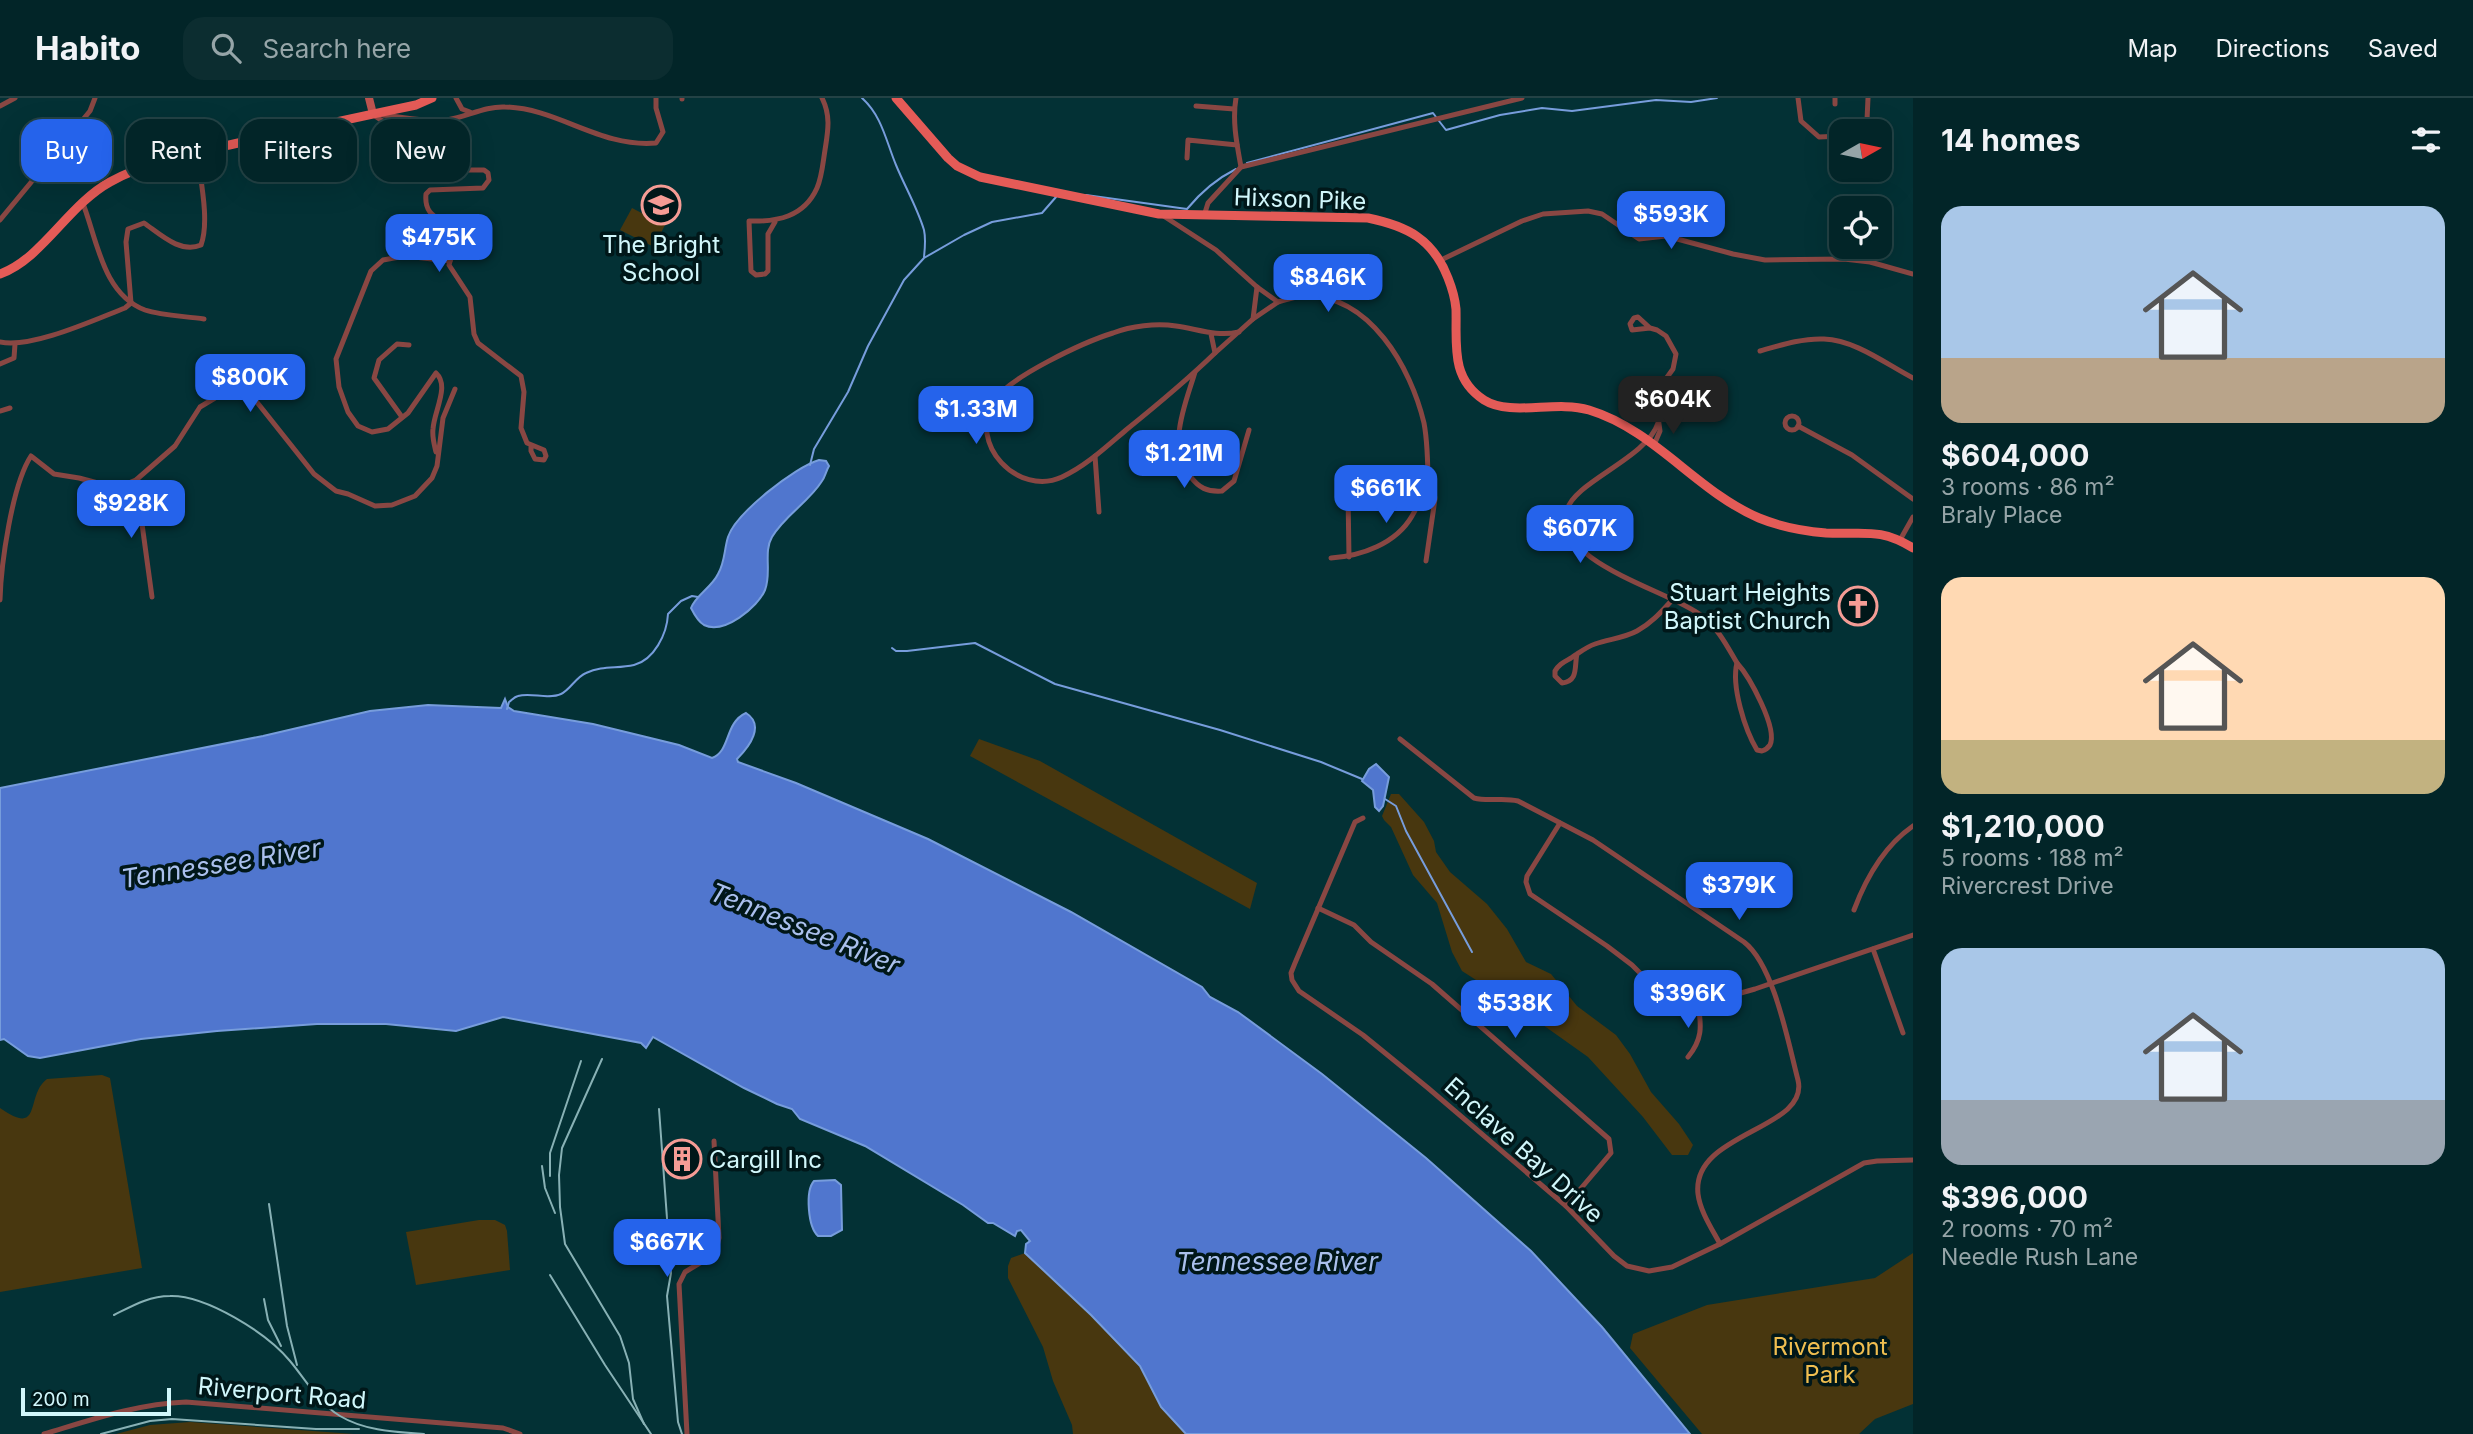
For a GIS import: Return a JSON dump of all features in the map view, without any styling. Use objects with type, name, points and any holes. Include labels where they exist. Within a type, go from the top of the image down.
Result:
[{"type":"main road","points":[[226,146],[416,105],[432,98]]},
{"type":"main road","name":"Hixson Pike","points":[[900,99],[948,158],[957,166],[980,177],[1159,214],[1368,218],[1391,223],[1408,231],[1433,250],[1441,260],[1455,306],[1458,367],[1464,381],[1479,396],[1499,406],[1516,408],[1558,405],[1586,409],[1613,419],[1651,443],[1727,501],[1761,519],[1793,529],[1829,533],[1868,532],[1900,540],[1913,548]]},
{"type":"main road","points":[[0,274],[18,266],[82,201],[126,174]]},
{"type":"street","points":[[0,106],[15,98]]},
{"type":"street","points":[[0,220],[90,111],[95,98]]},
{"type":"street","points":[[369,98],[373,114],[414,138],[443,170],[484,170],[488,173],[489,180],[484,188],[430,190],[426,194],[426,209],[451,228],[455,236],[449,265],[470,297],[474,334],[478,343],[521,376],[524,392],[521,428],[531,446]]},
{"type":"street","points":[[456,98],[462,109],[472,113]]},
{"type":"street","points":[[373,114],[448,120],[506,107],[545,115],[623,143],[656,142],[663,132],[656,98]]},
{"type":"street","points":[[775,222],[768,234],[768,271],[755,275],[751,271],[749,221],[775,222],[800,209],[818,186],[830,123],[822,98]]},
{"type":"street","points":[[1236,98],[1234,109],[1241,167]]},
{"type":"street","points":[[1203,216],[1208,203],[1241,167],[1522,98]]},
{"type":"street","points":[[1798,98],[1801,121],[1819,137],[1829,137]]},
{"type":"street","points":[[1867,119],[1868,98]]},
{"type":"street","points":[[1196,106],[1234,109]]},
{"type":"street","points":[[1187,158],[1188,140],[1237,145]]},
{"type":"street","points":[[131,303],[126,242],[128,229],[144,223],[184,247],[192,249],[201,245],[204,238],[204,218],[200,182]]},
{"type":"street","points":[[82,201],[109,276],[116,288],[131,303],[148,311],[204,319]]},
{"type":"street","points":[[1441,260],[1522,221],[1568,210],[1601,214],[1639,239],[1666,236],[1765,260],[1844,259],[1870,262],[1913,274]]},
{"type":"street","points":[[1159,214],[1216,250],[1256,287],[1278,302]]},
{"type":"street","points":[[437,456],[433,428],[443,387],[436,373],[408,413],[388,429],[372,432],[358,426],[348,412],[339,387],[336,359],[371,271],[383,260],[405,256],[450,261]]},
{"type":"street","points":[[1254,319],[1256,287]]},
{"type":"street","points":[[1239,332],[1210,334],[1173,326],[1155,326],[1115,332],[1093,341],[1008,385],[990,407],[987,423],[991,449],[1002,465],[1017,477],[1048,481],[1061,477],[1095,456],[1195,372],[1254,319],[1278,302],[1304,296],[1350,309],[1384,337],[1396,354],[1423,421],[1427,441],[1428,488]]},
{"type":"street","points":[[0,342],[15,344],[68,330],[125,308],[131,303]]},
{"type":"street","points":[[1650,328],[1666,336],[1676,354],[1673,369],[1655,394],[1658,424],[1651,443],[1570,500],[1565,519],[1572,540],[1592,558],[1622,576],[1702,615],[1721,635],[1763,706],[1771,743],[1762,751],[1757,750],[1746,726],[1735,671],[1737,663]]},
{"type":"street","points":[[1210,334],[1215,353]]},
{"type":"street","points":[[1760,351],[1808,340],[1826,339],[1853,346],[1913,378]]},
{"type":"street","points":[[0,364],[13,358],[15,344]]},
{"type":"street","points":[[402,417],[374,378],[379,360],[397,344],[409,345]]},
{"type":"street","points":[[1195,372],[1177,442],[1179,456],[1199,487],[1206,491],[1222,491],[1234,481],[1249,430]]},
{"type":"street","points":[[0,600],[1,564],[23,470],[31,456],[54,474],[113,487],[121,486],[136,480],[175,446],[201,407],[231,391],[256,401],[314,474],[336,491],[375,506],[406,501],[421,491],[432,478],[443,418],[455,389]]},
{"type":"street","points":[[0,411],[10,408]]},
{"type":"street","points":[[1798,426],[1852,455],[1913,499]]},
{"type":"street","points":[[1095,456],[1099,512]]},
{"type":"street","points":[[136,480],[152,597]]},
{"type":"street","points":[[1331,558],[1349,557],[1379,546],[1406,525],[1424,490],[1428,488]]},
{"type":"street","points":[[1426,561],[1435,499],[1434,492],[1428,488]]},
{"type":"street","points":[[1348,494],[1349,557]]},
{"type":"street","points":[[1900,540],[1913,517]]},
{"type":"street","points":[[1577,654],[1575,674],[1572,679],[1562,683],[1555,676],[1557,667],[1577,654],[1593,644],[1620,638],[1644,627],[1673,599]]},
{"type":"street","points":[[1400,739],[1474,798],[1518,801],[1596,842],[1744,942],[1758,956],[1770,984],[1798,1080],[1799,1092],[1789,1108],[1715,1153],[1701,1171],[1698,1193],[1700,1201],[1720,1244]]},
{"type":"street","name":"Enclave Bay Drive","points":[[1363,818],[1355,822],[1291,973],[1292,980],[1299,991],[1363,1035],[1566,1206],[1627,1266],[1639,1270],[1672,1267],[1720,1244],[1864,1163],[1913,1160]]},
{"type":"street","points":[[1560,823],[1527,876],[1530,894],[1624,959],[1663,996],[1684,1004],[1698,1005],[1770,984],[1913,935]]},
{"type":"street","points":[[1854,910],[1886,850],[1913,826]]},
{"type":"street","points":[[1318,908],[1354,925],[1370,942],[1432,984],[1609,1139],[1611,1153],[1566,1206]]},
{"type":"street","points":[[1873,949],[1903,1033]]},
{"type":"street","points":[[1688,1057],[1698,1043],[1701,1033],[1698,1005]]},
{"type":"street","points":[[687,1434],[679,1284],[685,1272],[715,1254],[719,1238],[715,1141]]},
{"type":"street","name":"Riverport Road","points":[[44,1434],[128,1409],[186,1402],[503,1428],[520,1434]]},
{"type":"green space","points":[[632,208],[665,225],[654,247],[620,230]]},
{"type":"green space","points":[[979,739],[1040,761],[1257,883],[1250,909],[970,756]]},
{"type":"green space","points":[[1391,794],[1399,794],[1424,822],[1434,841],[1436,852],[1450,872],[1487,904],[1507,929],[1526,962],[1551,974],[1577,1006],[1616,1035],[1651,1092],[1693,1145],[1688,1155],[1672,1155],[1643,1117],[1588,1057],[1462,971],[1452,952],[1437,903],[1413,875],[1391,827],[1382,816]]},
{"type":"green space","points":[[102,1075],[110,1078],[142,1268],[0,1292],[0,1108],[22,1118],[28,1116],[40,1086],[47,1079]]},
{"type":"green space","points":[[479,1220],[495,1220],[505,1225],[510,1270],[416,1285],[406,1232]]},
{"type":"green space","points":[[1025,1253],[1140,1366],[1161,1407],[1186,1434],[1073,1434],[1043,1347],[1008,1278],[1011,1258]]},
{"type":"green space","name":"Rivermont Park","points":[[1913,1253],[1913,1404],[1875,1419],[1859,1434],[1702,1434],[1630,1348],[1633,1334],[1707,1305],[1875,1278]]},
{"type":"green space","points":[[190,1422],[354,1434],[116,1434],[150,1425]]},
{"type":"water","points":[[819,460],[826,461],[829,466],[817,489],[777,529],[769,543],[768,577],[761,597],[748,611],[730,623],[712,627],[704,625],[691,608],[718,574],[733,527],[754,504],[782,481]]},
{"type":"water","name":"Tennessee River","points":[[505,699],[508,707],[514,711],[593,724],[679,745],[712,758],[722,749],[734,723],[746,713],[754,723],[754,736],[737,759],[738,762],[796,783],[928,839],[1071,912],[1202,987],[1210,997],[1238,1012],[1322,1074],[1426,1158],[1531,1251],[1602,1327],[1690,1434],[1186,1434],[1161,1407],[1140,1366],[1025,1253],[1026,1244],[1030,1241],[1021,1230],[1017,1231],[1015,1236],[993,1223],[988,1223],[865,1146],[800,1119],[792,1109],[744,1088],[653,1037],[646,1048],[641,1043],[503,1017],[456,1031],[386,1024],[317,1024],[217,1031],[141,1039],[40,1058],[28,1056],[4,1039],[0,1040],[0,788],[263,736],[370,711],[428,705],[501,708]]},
{"type":"water","points":[[1376,764],[1389,777],[1383,806],[1379,811],[1375,807],[1373,790],[1362,781],[1369,769]]},
{"type":"water","points":[[835,1180],[841,1185],[842,1230],[831,1236],[818,1236],[810,1217],[811,1186],[814,1181]]},
{"type":"waterway","points":[[862,98],[883,129],[918,213],[925,233],[924,257]]},
{"type":"waterway","points":[[1439,121],[1446,130],[1500,115],[1542,108],[1572,111],[1656,100],[1691,102],[1717,98]]},
{"type":"waterway","points":[[1247,163],[1433,113],[1436,117]]},
{"type":"waterway","points":[[1086,195],[1187,209],[1209,186],[1236,169]]},
{"type":"waterway","points":[[810,465],[814,449],[848,392],[868,346],[904,280],[924,258],[992,222],[1042,213],[1056,197]]},
{"type":"waterway","points":[[507,709],[509,702],[517,696],[556,696],[582,675],[604,668],[634,665],[648,658],[665,630],[668,614],[681,601],[692,596],[698,597]]},
{"type":"waterway","points":[[892,648],[896,651],[907,651],[975,643],[1055,684],[1220,730],[1321,762],[1362,779]]},
{"type":"waterway","points":[[1385,799],[1396,806],[1406,831],[1472,952]]},
{"type":"railway","points":[[602,1059],[562,1148],[560,1207],[565,1244],[620,1336],[629,1363],[633,1399],[644,1424]]},
{"type":"railway","points":[[550,1176],[550,1153],[581,1061]]},
{"type":"railway","points":[[659,1109],[671,1273],[667,1296],[678,1422],[682,1434]]},
{"type":"railway","points":[[542,1166],[545,1188],[555,1213]]},
{"type":"railway","points":[[269,1204],[287,1326],[297,1365]]},
{"type":"railway","points":[[550,1275],[651,1434]]},
{"type":"railway","points":[[114,1315],[141,1302],[162,1296],[185,1297],[201,1302],[235,1318],[267,1339],[290,1361],[319,1398],[340,1416],[370,1428],[424,1434]]},
{"type":"railway","points":[[264,1299],[268,1320],[281,1346]]},
{"type":"railway","points":[[101,1434],[150,1421],[172,1419],[316,1429],[359,1429]]},
{"type":"place","name":"The Bright School","points":[[661,205]]},
{"type":"place","name":"Stuart Heights Baptist Church","points":[[1858,606]]},
{"type":"place","name":"Cargill Inc","points":[[682,1159]]}]
